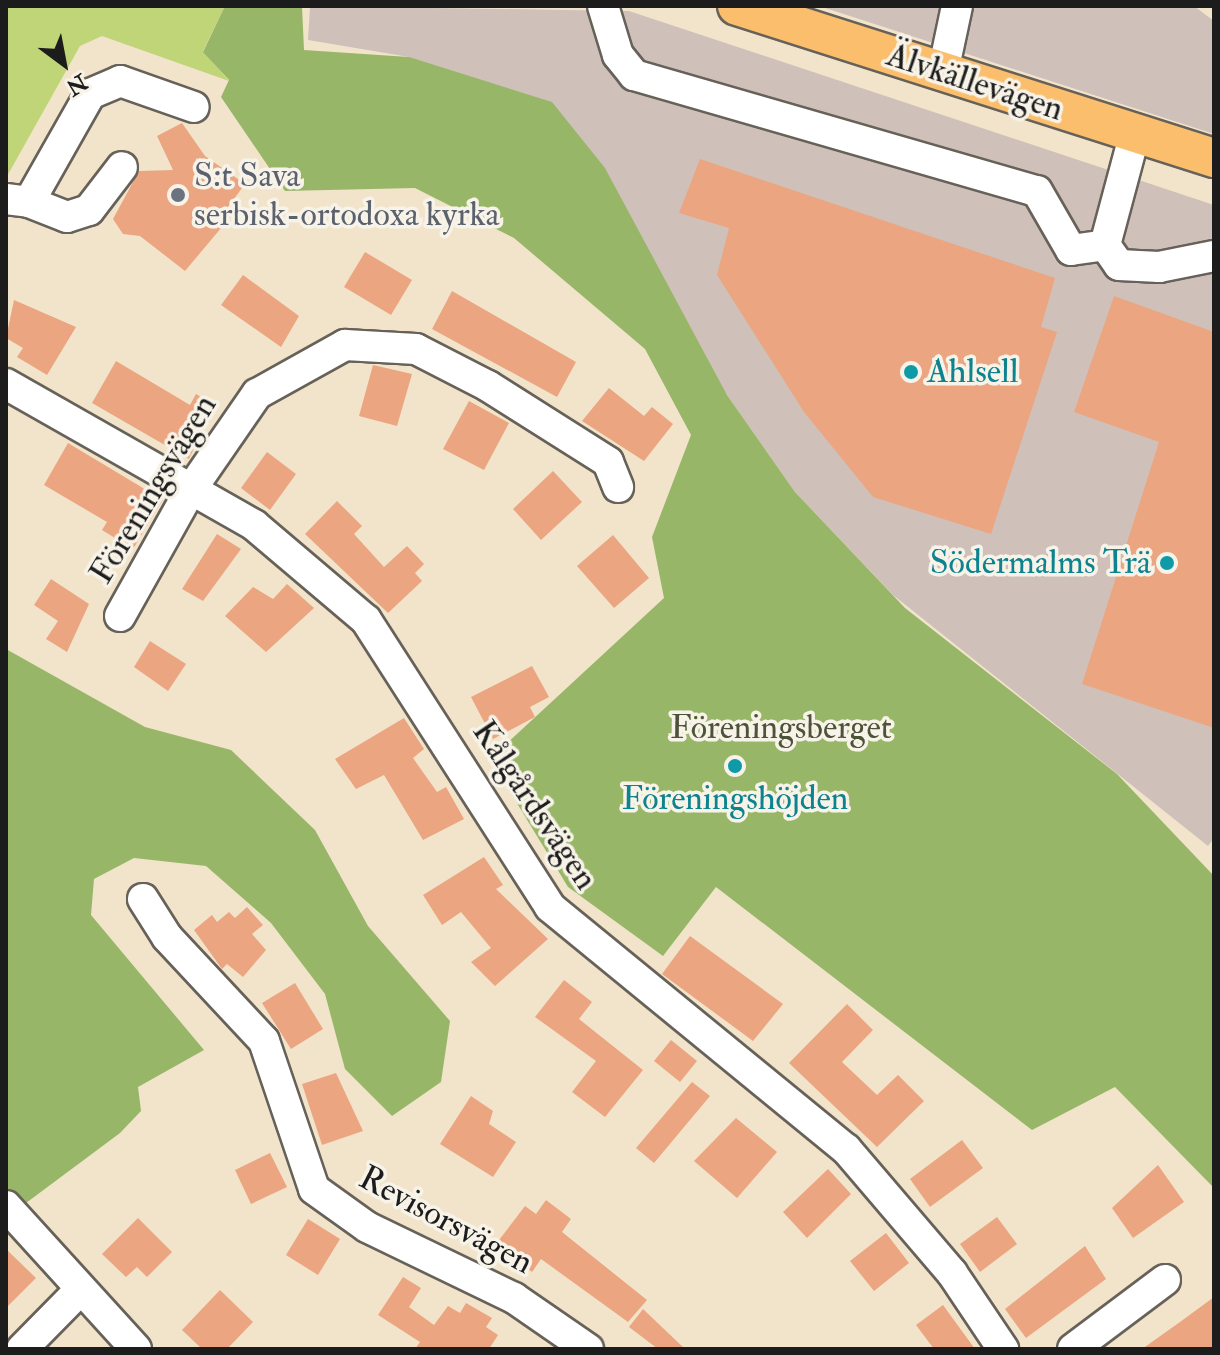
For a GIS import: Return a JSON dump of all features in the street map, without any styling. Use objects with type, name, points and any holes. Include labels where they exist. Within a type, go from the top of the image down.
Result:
[{"type":"main road","name":"Älvkällevägen","points":[[737,6],[1214,158]]},
{"type":"street","points":[[603,6],[618,55],[634,75],[1037,191],[1071,250],[1105,245]]},
{"type":"street","points":[[943,72],[957,6]]},
{"type":"street","points":[[122,167],[89,210],[67,217],[17,201],[90,94],[120,81],[194,107]]},
{"type":"street","points":[[1135,133],[1105,245],[1119,265],[1159,267],[1214,256]]},
{"type":"street","name":"Föreningsvägen","points":[[120,616],[190,491],[257,394],[345,345],[416,349],[488,386],[608,462],[618,487]]},
{"type":"street","name":"Kålgårdsvägen","points":[[6,384],[254,525],[366,620],[550,907],[846,1149],[952,1273],[1003,1349]]},
{"type":"street","name":"Revisorsvägen","points":[[143,899],[167,937],[264,1041],[314,1189],[367,1227],[514,1298],[588,1349]]},
{"type":"street","points":[[6,1206],[79,1291],[136,1349]]},
{"type":"street","points":[[1073,1349],[1165,1280]]},
{"type":"street","points":[[22,1349],[79,1291]]},
{"type":"shaded area","points":[[310,6],[629,11],[1214,205],[1214,838],[1208,846],[893,595],[795,492],[727,395],[409,57],[308,40]]},
{"type":"shaded area","points":[[819,6],[1194,6],[1214,21],[1214,134]]},
{"type":"green space","points":[[6,6],[225,6],[203,51],[229,81],[102,36],[80,46],[6,178]]},
{"type":"green space","name":"Föreningsberget","points":[[225,6],[302,6],[304,50],[409,57],[552,102],[605,168],[727,395],[795,492],[905,608],[1117,774],[1214,876],[1214,1188],[1115,1087],[1032,1130],[716,887],[663,956],[568,887],[490,759],[664,598],[652,537],[691,435],[645,349],[514,238],[415,188],[285,191],[221,97],[229,80],[203,52]]},
{"type":"green space","points":[[6,649],[145,727],[231,750],[315,830],[368,926],[450,1021],[441,1082],[392,1116],[345,1069],[325,994],[271,923],[206,866],[134,858],[94,879],[91,915],[204,1050],[138,1087],[141,1111],[120,1133],[22,1206],[6,1187]]},
{"type":"building","name":"S:t Sava serbisk-ortodoxa kyrka","points":[[182,123],[205,156],[245,184],[228,207],[232,215],[185,271],[140,236],[123,234],[113,219],[139,171],[173,170],[157,136]]},
{"type":"building","name":"Ahlsell","points":[[700,159],[1055,278],[1041,327],[1057,332],[991,534],[873,497],[804,412],[717,275],[729,228],[679,213]]},
{"type":"building","points":[[365,252],[412,280],[391,315],[344,287]]},
{"type":"building","points":[[243,275],[299,316],[281,347],[221,305]]},
{"type":"building","points":[[452,291],[576,362],[557,397],[432,329]]},
{"type":"building","name":"Södermalms Trä","points":[[1114,296],[1214,332],[1214,728],[1082,684],[1159,442],[1074,412]]},
{"type":"building","points":[[14,300],[76,327],[47,375],[17,357],[23,348],[6,338]]},
{"type":"building","points":[[116,361],[190,405],[196,394],[215,405],[189,459],[92,403]]},
{"type":"building","points":[[373,365],[412,374],[397,426],[359,416]]},
{"type":"building","points":[[609,388],[644,416],[652,407],[673,424],[644,461],[582,421]]},
{"type":"building","points":[[469,401],[509,423],[484,470],[443,449]]},
{"type":"building","points":[[68,443],[163,500],[133,549],[102,530],[107,522],[44,485]]},
{"type":"building","points":[[267,452],[296,474],[270,510],[241,488]]},
{"type":"building","points":[[553,471],[582,502],[541,540],[513,509]]},
{"type":"building","points":[[337,501],[362,526],[354,534],[384,567],[407,546],[424,564],[415,573],[422,581],[388,613],[305,534]]},
{"type":"building","points":[[217,534],[241,549],[203,601],[182,589]]},
{"type":"building","points":[[613,535],[649,578],[614,608],[577,566]]},
{"type":"building","points":[[51,579],[89,604],[67,652],[46,639],[58,621],[34,605]]},
{"type":"building","points":[[287,584],[314,608],[266,652],[225,616],[253,587],[273,599]]},
{"type":"building","points":[[150,641],[186,664],[168,691],[134,667]]},
{"type":"building","points":[[532,666],[549,697],[530,707],[535,717],[493,739],[471,697]]},
{"type":"building","points":[[404,718],[424,749],[413,758],[437,792],[446,787],[464,819],[423,840],[384,775],[356,789],[335,759]]},
{"type":"building","points":[[484,857],[503,885],[496,889],[548,939],[495,986],[471,962],[491,948],[461,912],[442,925],[423,895]]},
{"type":"building","points":[[247,907],[263,925],[252,934],[266,950],[243,977],[227,964],[222,969],[194,930],[212,915],[217,922],[229,912],[235,918]]},
{"type":"building","points":[[690,936],[783,1004],[753,1041],[662,974]]},
{"type":"building","points":[[564,980],[592,1002],[579,1019],[643,1070],[605,1117],[572,1092],[596,1061],[535,1017]]},
{"type":"building","points":[[295,983],[323,1029],[291,1049],[262,1003]]},
{"type":"building","points":[[847,1004],[873,1030],[842,1062],[877,1095],[898,1075],[924,1101],[877,1147],[789,1063]]},
{"type":"building","points":[[671,1040],[697,1061],[680,1082],[654,1061]]},
{"type":"building","points":[[336,1073],[363,1131],[322,1145],[302,1084]]},
{"type":"building","points":[[692,1082],[710,1096],[654,1163],[636,1148]]},
{"type":"building","points":[[471,1096],[493,1111],[489,1124],[516,1142],[493,1177],[440,1144]]},
{"type":"building","points":[[736,1118],[777,1152],[737,1198],[694,1161]]},
{"type":"building","points":[[962,1140],[983,1168],[930,1207],[910,1179]]},
{"type":"building","points":[[270,1153],[287,1187],[251,1204],[235,1170]]},
{"type":"building","points":[[1158,1165],[1184,1202],[1133,1238],[1112,1208]]},
{"type":"building","points":[[828,1169],[851,1194],[807,1238],[783,1212]]},
{"type":"building","points":[[546,1200],[571,1219],[562,1232],[647,1300],[628,1322],[541,1259],[532,1272],[496,1244],[525,1206],[536,1214]]},
{"type":"building","points":[[997,1217],[1017,1244],[980,1272],[960,1244]]},
{"type":"building","points":[[138,1218],[172,1252],[147,1277],[137,1267],[126,1277],[102,1254]]},
{"type":"building","points":[[308,1219],[340,1239],[318,1275],[286,1255]]},
{"type":"building","points":[[886,1233],[909,1263],[874,1291],[850,1261]]},
{"type":"building","points":[[1085,1246],[1106,1279],[1026,1338],[1005,1309]]},
{"type":"building","points":[[6,1249],[36,1278],[6,1308]]},
{"type":"building","points":[[403,1277],[421,1288],[409,1307],[434,1325],[448,1306],[460,1313],[466,1303],[492,1318],[486,1327],[498,1335],[489,1349],[415,1349],[420,1342],[378,1315]]},
{"type":"building","points":[[220,1290],[253,1322],[227,1349],[202,1349],[182,1330]]},
{"type":"building","points":[[1214,1297],[1214,1349],[1142,1349],[1180,1322]]},
{"type":"building","points":[[943,1305],[975,1349],[934,1349],[916,1325]]},
{"type":"building","points":[[643,1309],[685,1349],[658,1349],[629,1327]]},
{"type":"place","name":"S:t Sava serbisk-ortodoxa kyrka","points":[[178,195]]},
{"type":"place","name":"Ahlsell","points":[[911,372]]},
{"type":"place","name":"Södermalms Trä","points":[[1167,563]]},
{"type":"place","name":"Föreningshöjden","points":[[735,766]]}]
